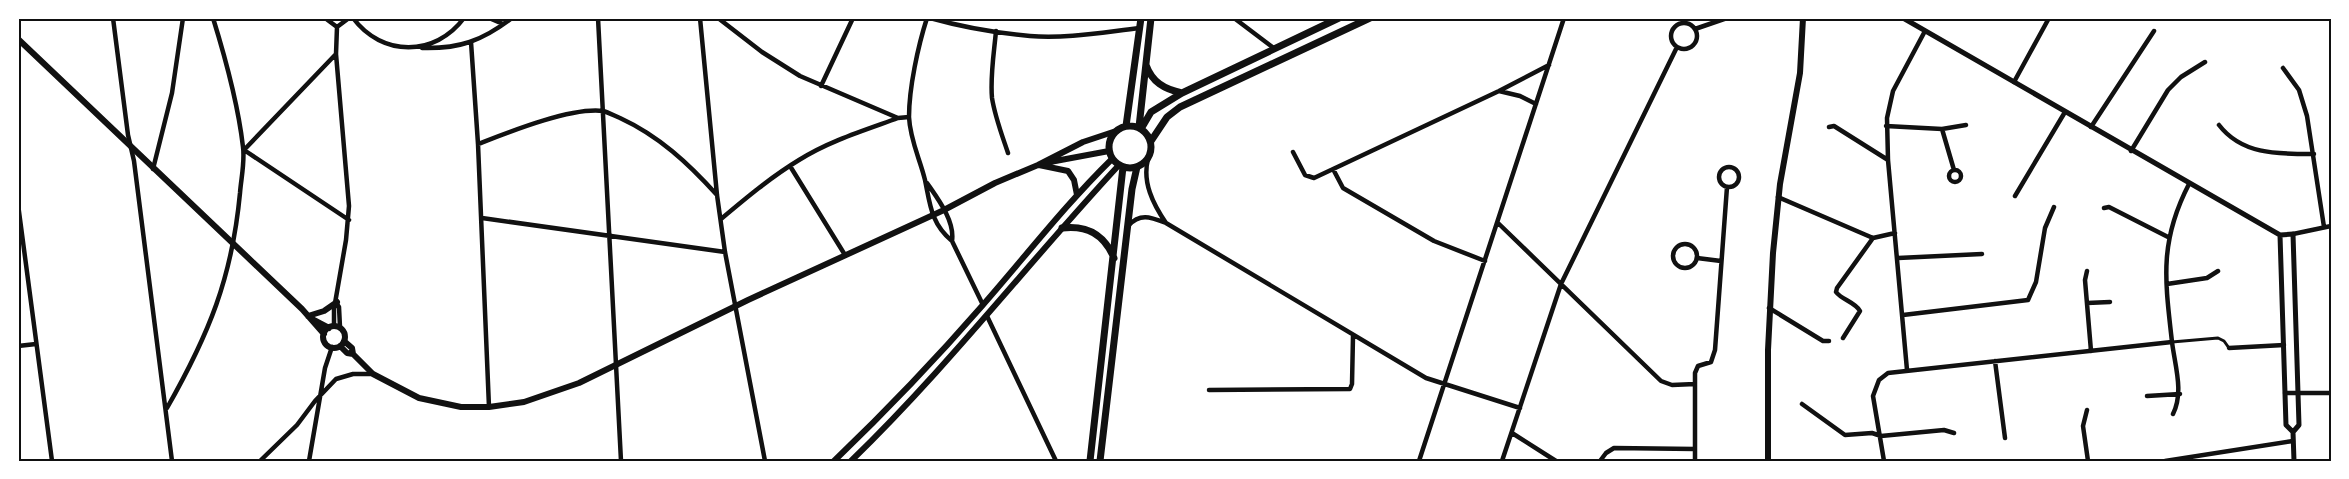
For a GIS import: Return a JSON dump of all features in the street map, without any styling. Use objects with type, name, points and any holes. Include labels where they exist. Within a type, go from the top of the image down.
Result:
[{"type":"main road","points":[[1126,126],[1141,18]]},
{"type":"main road","points":[[1140,128],[1150,18]]},
{"type":"main road","points":[[1140,128],[1152,112],[1182,93],[1339,18]]},
{"type":"main road","points":[[1151,141],[1167,117],[1180,108],[1370,18]]},
{"type":"main road","points":[[1768,461],[1769,308],[1778,197],[1800,73],[1803,18]]},
{"type":"main road","points":[[18,40],[309,317],[324,334],[326,344],[332,347],[342,343],[352,348],[353,354],[373,374],[397,388],[429,401],[461,407],[508,405],[539,398],[579,383],[735,307],[944,210],[995,183],[1038,165],[1083,142],[1126,126],[1140,128],[1151,141],[1152,147],[1148,159],[1137,167],[1121,166],[1111,155],[1110,140],[1116,131]]},
{"type":"main road","points":[[1145,62],[1150,75],[1158,84],[1182,93]]},
{"type":"main road","points":[[1038,165],[1074,156],[1111,155]]},
{"type":"main road","points":[[834,461],[895,400],[983,305],[1111,155]]},
{"type":"main road","points":[[1038,165],[1068,171],[1074,180],[1077,195]]},
{"type":"main road","points":[[851,461],[902,410],[1062,228],[1121,166]]},
{"type":"main road","points":[[1090,461],[1114,258],[1121,166]]},
{"type":"main road","points":[[1100,461],[1132,189],[1137,167]]},
{"type":"main road","points":[[1062,228],[1080,227],[1093,231],[1106,243],[1114,258]]},
{"type":"main road","points":[[309,317],[337,303]]},
{"type":"main road","points":[[309,317],[345,334],[342,343]]},
{"type":"main road","points":[[324,334],[334,327]]},
{"type":"street","points":[[113,18],[172,461]]},
{"type":"street","points":[[153,169],[172,93],[183,18]]},
{"type":"street","points":[[166,410],[194,358],[214,313],[234,245],[243,150],[231,80],[213,18]]},
{"type":"street","points":[[325,18],[337,27]]},
{"type":"street","points":[[337,27],[351,18],[378,41],[390,45],[448,48],[471,42],[512,18]]},
{"type":"street","points":[[416,48],[442,39],[464,18]]},
{"type":"street","points":[[489,18],[503,24]]},
{"type":"street","points":[[598,18],[621,461]]},
{"type":"street","points":[[700,18],[717,195],[725,252],[765,461]]},
{"type":"street","points":[[718,18],[781,64],[821,86],[898,118]]},
{"type":"street","points":[[821,86],[853,18]]},
{"type":"street","points":[[983,305],[952,241],[932,215],[925,181],[914,147],[909,117],[916,58],[929,18],[1031,36],[1062,36],[1140,28]]},
{"type":"street","points":[[1233,18],[1275,49]]},
{"type":"street","points":[[1320,18],[1320,27]]},
{"type":"street","points":[[1419,461],[1564,18]]},
{"type":"street","points":[[1695,29],[1727,18]]},
{"type":"street","points":[[1903,18],[2280,235],[2331,226]]},
{"type":"street","points":[[2014,82],[2049,18]]},
{"type":"street","points":[[1683,21],[1695,29],[1697,39],[1692,46],[1685,49],[1677,47],[1672,40],[1672,32],[1683,21]]},
{"type":"street","points":[[334,327],[339,307],[337,303],[349,220],[336,54],[337,27]]},
{"type":"street","points":[[996,31],[992,97],[1008,153]]},
{"type":"street","points":[[1907,370],[1886,126],[1893,91],[1925,31]]},
{"type":"street","points":[[2091,127],[2154,31]]},
{"type":"street","points":[[471,42],[482,218],[489,406]]},
{"type":"street","points":[[1502,461],[1561,284],[1677,47]]},
{"type":"street","points":[[243,150],[336,54]]},
{"type":"street","points":[[2131,151],[2168,90],[2181,77],[2205,62]]},
{"type":"street","points":[[1293,152],[1305,175],[1311,179],[1499,91],[1549,65]]},
{"type":"street","points":[[2283,68],[2302,98],[2324,227]]},
{"type":"street","points":[[1499,91],[1520,96],[1536,104]]},
{"type":"street","points":[[478,144],[554,118],[603,111],[642,129],[660,141],[687,163],[717,195]]},
{"type":"street","points":[[2015,196],[2066,112]]},
{"type":"street","points":[[721,219],[763,184],[813,153],[898,118],[909,117]]},
{"type":"street","points":[[2219,124],[2235,141],[2246,147],[2271,153],[2313,154]]},
{"type":"street","points":[[1886,126],[1942,129],[1966,125]]},
{"type":"street","points":[[1829,127],[1834,126],[1888,160]]},
{"type":"street","points":[[1942,129],[1954,170]]},
{"type":"street","points":[[243,150],[349,220]]},
{"type":"street","points":[[1148,159],[1146,179],[1149,191],[1166,223]]},
{"type":"street","points":[[2027,162],[2034,166]]},
{"type":"street","points":[[790,166],[845,255]]},
{"type":"street","points":[[1731,166],[1738,172],[1739,178],[1735,184],[1727,187],[1720,183],[1718,175],[1723,168],[1731,166]]},
{"type":"street","points":[[1333,170],[1340,185],[1352,194],[1434,241],[1485,261]]},
{"type":"street","points":[[925,181],[944,210],[953,233],[952,241]]},
{"type":"street","points":[[2174,414],[2180,394],[2172,342],[2166,267],[2168,237],[2174,214],[2189,184]]},
{"type":"street","points":[[1695,461],[1695,384],[1697,369],[1702,364],[1711,362],[1715,350],[1727,187]]},
{"type":"street","points":[[1778,197],[1873,238],[1895,233]]},
{"type":"street","points":[[18,204],[52,461]]},
{"type":"street","points":[[1903,315],[2028,300],[2036,282],[2045,228],[2054,207]]},
{"type":"street","points":[[2104,208],[2109,207],[2168,237]]},
{"type":"street","points":[[1128,226],[1136,218],[1145,216],[1166,223],[1426,378],[1520,408]]},
{"type":"street","points":[[482,218],[725,252]]},
{"type":"street","points":[[1498,222],[1661,381],[1672,385],[1695,384]]},
{"type":"street","points":[[2293,234],[2299,393],[2299,425],[2293,432],[2294,461]]},
{"type":"street","points":[[2280,235],[2286,425],[2293,432]]},
{"type":"street","points":[[1843,339],[1860,311],[1858,307],[1839,296],[1836,292],[1837,288],[1873,238]]},
{"type":"street","points":[[1687,243],[1695,249],[1697,258],[1692,266],[1684,268],[1674,262],[1673,255],[1677,246],[1687,243]]},
{"type":"street","points":[[1898,258],[1982,254]]},
{"type":"street","points":[[1697,258],[1721,261]]},
{"type":"street","points":[[2087,271],[2086,303],[2091,351]]},
{"type":"street","points":[[2168,284],[2207,278],[2218,271]]},
{"type":"street","points":[[2086,303],[2110,302]]},
{"type":"street","points":[[1769,308],[1823,341],[1829,341]]},
{"type":"street","points":[[987,316],[1056,461]]},
{"type":"street","points":[[1209,390],[1350,389],[1353,384],[1353,336]]},
{"type":"street","points":[[1884,461],[1873,396],[1875,386],[1882,376],[1888,373],[2218,338],[2224,341],[2229,348],[2284,345]]},
{"type":"street","points":[[18,346],[36,344]]},
{"type":"street","points":[[309,461],[332,347]]},
{"type":"street","points":[[1995,361],[2005,438]]},
{"type":"street","points":[[261,461],[297,425],[329,385],[343,375],[373,374]]},
{"type":"street","points":[[2285,393],[2331,393]]},
{"type":"street","points":[[2147,396],[2180,394]]},
{"type":"street","points":[[1802,404],[1845,435],[1872,433],[1881,436],[1944,430],[1953,433]]},
{"type":"street","points":[[2087,410],[2083,426],[2088,461]]},
{"type":"street","points":[[1512,433],[1556,461]]},
{"type":"street","points":[[2165,461],[2293,441]]},
{"type":"street","points":[[1600,461],[1614,448],[1695,449]]}]
